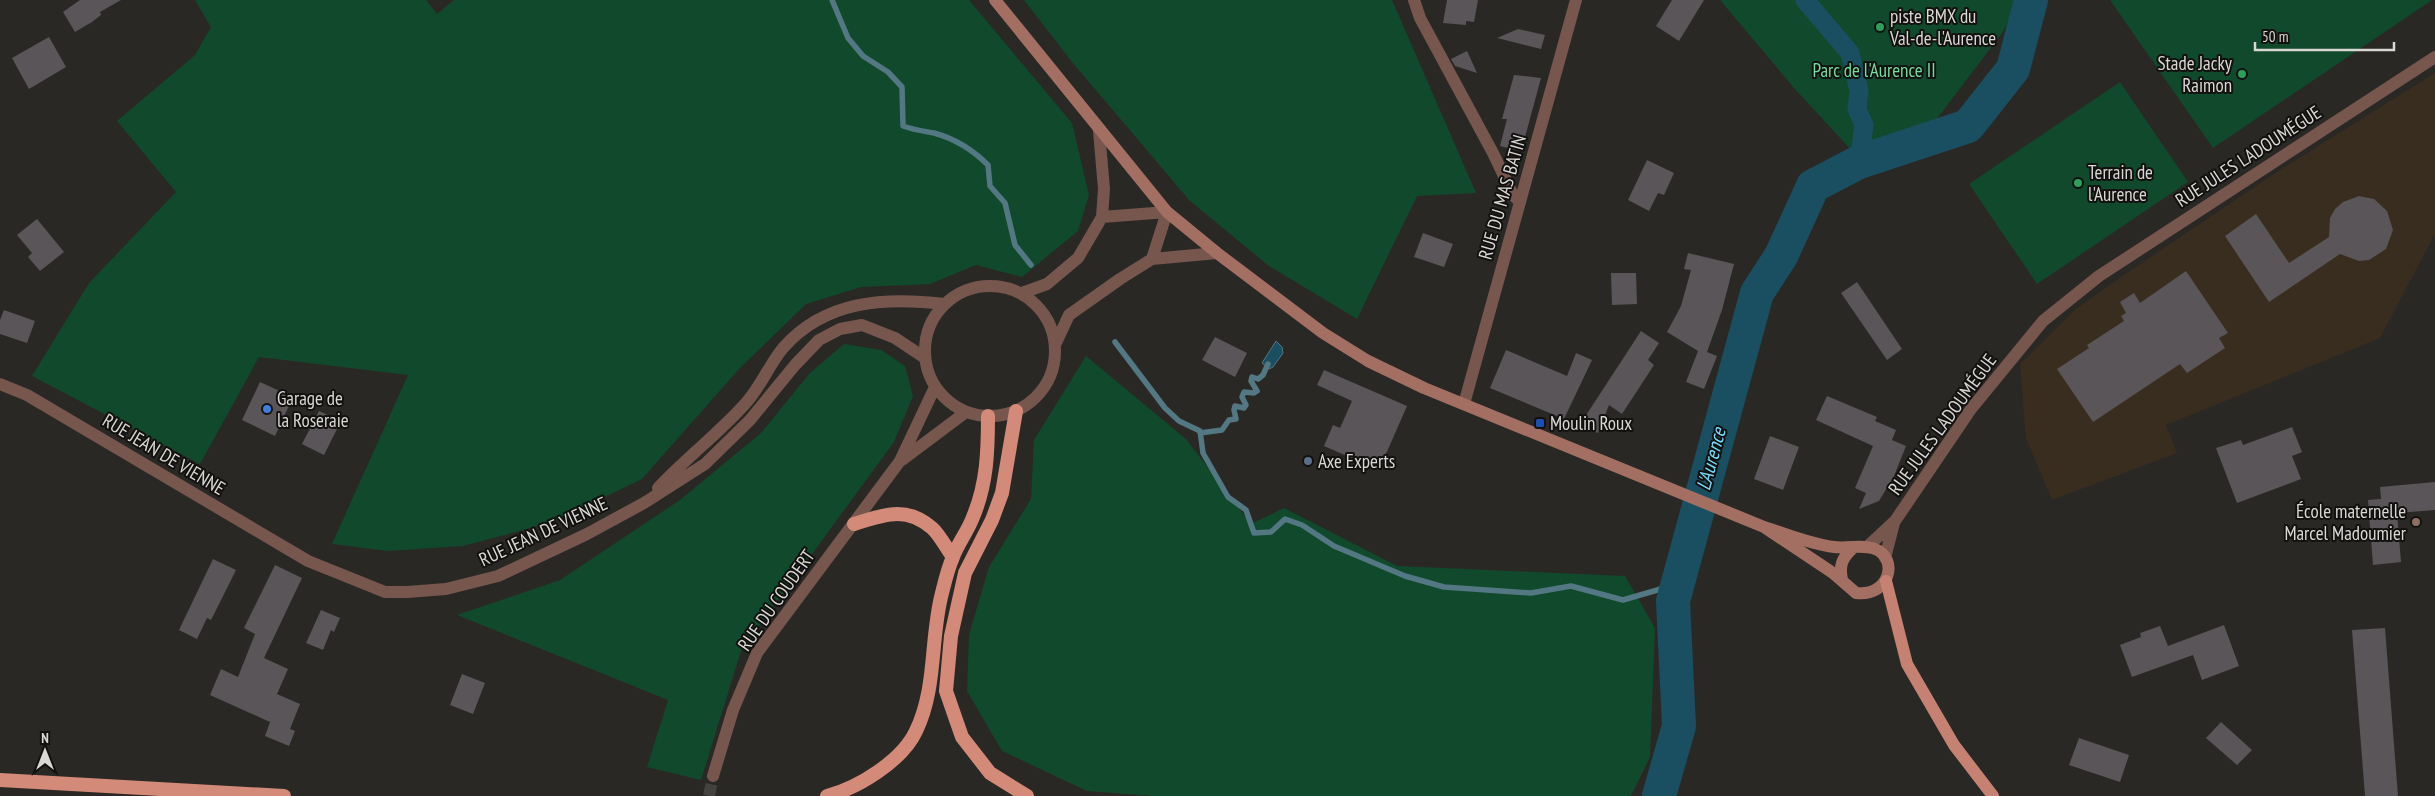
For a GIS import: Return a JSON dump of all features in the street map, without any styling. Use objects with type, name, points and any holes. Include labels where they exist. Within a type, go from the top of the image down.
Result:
[{"type":"highway","points":[[1016,411],[1002,493],[992,520],[965,573],[951,636],[946,692],[962,737],[990,773],[1027,796]]},
{"type":"highway","points":[[827,796],[849,788],[882,770],[916,732],[928,694],[941,595],[952,557],[973,517],[984,483],[988,454],[988,416]]},
{"type":"highway","points":[[854,524],[885,514],[911,514],[933,528],[952,557]]},
{"type":"highway","points":[[0,780],[284,796]]},
{"type":"main road","points":[[995,0],[1099,131],[1167,212],[1217,254],[1323,334],[1368,361],[1464,404],[1764,527],[1817,544],[1877,549],[1885,558],[1888,570],[1886,581],[1907,664],[1954,745],[1993,796]]},
{"type":"main road","points":[[1764,527],[1842,580],[1848,588],[1856,593],[1874,592],[1886,581]]},
{"type":"main road","points":[[1842,580],[1840,568],[1843,557],[1853,548]]},
{"type":"street","points":[[1414,0],[1420,18],[1494,153],[1513,195],[1520,202]]},
{"type":"street","name":"RUE DU MAS BATIN","points":[[1464,404],[1576,0]]},
{"type":"street","name":"RUE JULES LADOUMÉGUE","points":[[1867,547],[1895,521],[1972,409],[2043,322],[2099,276],[2435,57]]},
{"type":"street","points":[[1022,294],[1047,284],[1078,258],[1102,217],[1104,189],[1099,131]]},
{"type":"street","points":[[1102,217],[1167,212],[1152,259]]},
{"type":"street","points":[[1056,344],[1050,324],[1038,306],[1022,294],[1002,286],[981,286],[961,292],[944,304],[932,320],[926,338],[925,358],[928,373],[935,387],[948,401],[966,412],[988,416],[1016,411],[1034,400],[1047,384],[1054,365],[1056,344],[1069,315],[1152,259],[1217,254]]},
{"type":"street","points":[[644,503],[684,461],[746,403],[783,348],[812,321],[854,304],[908,300],[944,304]]},
{"type":"street","name":"RUE JEAN DE VIENNE","points":[[0,384],[27,395],[308,561],[385,592],[407,592],[446,589],[498,576],[587,534],[644,503],[705,464],[750,420],[795,365],[819,340],[840,329],[862,325],[895,338],[925,358]]},
{"type":"street","name":"RUE DU COUDERT","points":[[713,776],[733,710],[757,653],[900,461],[935,387]]},
{"type":"street","name":"RUE DU COUDERT","points":[[900,461],[966,412]]},
{"type":"street","name":"RUE JULES LADOUMÉGUE","points":[[1885,558],[1895,521]]},
{"type":"shaded area","points":[[2435,73],[2435,234],[2380,338],[2166,425],[2177,453],[2052,500],[2026,438],[2020,364],[2076,309],[2121,277],[2280,170]]},
{"type":"green space","points":[[195,0],[426,0],[437,14],[454,0],[969,0],[1072,123],[1089,195],[1078,231],[1022,277],[976,265],[930,284],[861,287],[806,304],[739,369],[642,479],[553,522],[463,546],[388,551],[332,544],[408,375],[259,357],[200,464],[32,376],[89,283],[176,192],[117,121],[195,55],[211,27]]},
{"type":"green space","points":[[1024,0],[1392,0],[1476,193],[1417,196],[1357,319],[1269,266],[1190,201],[1072,62]]},
{"type":"green space","name":"Parc de l'Aurence II","points":[[1720,0],[2021,0],[2002,33],[1936,120],[1854,153],[1794,88]]},
{"type":"green space","name":"Stade Jacky Raimon","points":[[2110,0],[2432,0],[2213,148]]},
{"type":"green space","name":"Terrain de l'Aurence","points":[[2120,82],[2188,182],[2037,284],[1969,184]]},
{"type":"green space","points":[[844,344],[881,350],[905,366],[913,396],[894,442],[741,651],[701,780],[647,767],[668,700],[457,615],[560,580],[680,500],[761,433],[810,373]]},
{"type":"green space","points":[[1086,356],[1186,439],[1251,524],[1284,508],[1397,566],[1625,576],[1655,628],[1650,757],[1631,796],[1152,796],[1087,791],[1002,751],[967,691],[969,635],[989,567],[1031,499],[1034,440]]},
{"type":"water","points":[[1276,341],[1282,347],[1283,353],[1273,367],[1269,369],[1262,363]]},
{"type":"building","points":[[80,0],[121,0],[100,12],[101,15],[75,32],[63,12]]},
{"type":"building","points":[[1447,0],[1478,0],[1474,22],[1466,21],[1466,25],[1443,23]]},
{"type":"building","points":[[1672,0],[1704,0],[1679,41],[1656,26]]},
{"type":"building","points":[[1518,29],[1545,35],[1541,49],[1497,38]]},
{"type":"building","points":[[49,37],[66,67],[29,89],[12,58]]},
{"type":"building","points":[[1467,51],[1477,73],[1455,66],[1451,59]]},
{"type":"building","points":[[1514,75],[1541,78],[1525,137],[1520,136],[1516,150],[1500,146],[1507,119],[1502,119]]},
{"type":"building","points":[[1647,160],[1674,173],[1664,195],[1658,193],[1649,211],[1628,200]]},
{"type":"building","points":[[2359,196],[2374,199],[2387,211],[2393,230],[2386,249],[2369,260],[2359,261],[2340,254],[2269,302],[2225,236],[2256,214],[2289,263],[2329,237],[2330,218],[2335,209],[2343,202]]},
{"type":"building","points":[[37,219],[64,252],[40,271],[28,257],[32,253],[17,235]]},
{"type":"building","points":[[1423,233],[1453,244],[1444,267],[1414,257]]},
{"type":"building","points":[[1688,253],[1734,264],[1722,310],[1707,352],[1717,356],[1704,389],[1686,382],[1698,351],[1667,332],[1681,306],[1691,270],[1684,269]]},
{"type":"building","points":[[2186,271],[2228,333],[2219,338],[2225,348],[2187,373],[2180,364],[2093,422],[2057,369],[2089,348],[2087,345],[2124,321],[2121,316],[2126,313],[2120,302],[2134,293],[2140,303]]},
{"type":"building","points":[[1611,273],[1636,273],[1637,304],[1612,305]]},
{"type":"building","points":[[1857,282],[1902,349],[1887,360],[1841,293]]},
{"type":"building","points":[[4,310],[35,321],[27,343],[0,334],[0,320]]},
{"type":"building","points":[[1641,331],[1659,343],[1648,360],[1654,365],[1622,414],[1609,405],[1598,433],[1579,426]]},
{"type":"building","points":[[1215,337],[1247,353],[1235,377],[1202,360]]},
{"type":"building","points":[[1506,350],[1567,376],[1576,353],[1592,360],[1564,419],[1490,388]]},
{"type":"building","points":[[1324,370],[1407,406],[1379,470],[1324,446],[1333,425],[1340,428],[1352,401],[1317,385]]},
{"type":"building","name":"Garage de la Roseraie","points":[[260,382],[293,397],[275,436],[242,420]]},
{"type":"building","points":[[1827,396],[1877,417],[1875,421],[1896,430],[1892,440],[1906,446],[1894,476],[1879,501],[1859,509],[1866,493],[1855,488],[1873,446],[1816,420]]},
{"type":"building","points":[[319,411],[341,421],[324,455],[302,444]]},
{"type":"building","points":[[2292,427],[2302,452],[2292,456],[2301,479],[2237,503],[2216,448],[2241,440],[2243,445]]},
{"type":"building","points":[[1770,436],[1799,447],[1783,490],[1754,479]]},
{"type":"building","points":[[2435,482],[2435,510],[2397,513],[2401,562],[2373,565],[2368,500],[2381,499],[2380,487]]},
{"type":"building","points":[[213,559],[236,570],[211,620],[207,618],[197,639],[179,630]]},
{"type":"building","points":[[275,565],[302,578],[264,658],[288,669],[277,694],[300,704],[290,729],[295,731],[289,746],[265,736],[270,722],[210,695],[221,669],[238,677],[255,634],[244,628]]},
{"type":"building","points":[[321,610],[340,618],[334,632],[331,630],[323,650],[306,643]]},
{"type":"building","points":[[2224,625],[2239,666],[2202,680],[2193,655],[2132,677],[2120,645],[2141,637],[2140,633],[2160,626],[2168,646]]},
{"type":"building","points":[[2385,628],[2398,796],[2365,796],[2352,630]]},
{"type":"building","points":[[462,674],[485,683],[473,714],[450,705]]},
{"type":"building","points":[[2221,722],[2252,750],[2237,765],[2206,738]]},
{"type":"building","points":[[2079,738],[2129,755],[2120,782],[2069,765]]},
{"type":"waterway","points":[[832,0],[848,38],[863,56],[888,72],[902,87],[903,126],[949,138],[970,149],[988,165],[990,186],[1005,203],[1015,245],[1031,265]]},
{"type":"waterway","name":"L'Aurence","points":[[1805,0],[1850,53],[1859,91],[1857,109],[1864,125],[1859,162]]},
{"type":"waterway","name":"L'Aurence","points":[[1659,796],[1679,726],[1673,601],[1757,293],[1781,256],[1813,186],[1859,162],[1968,126],[2013,69],[2031,0]]},
{"type":"waterway","points":[[1115,342],[1165,408],[1179,421],[1200,431],[1203,453],[1228,497],[1246,510],[1254,533],[1271,532],[1285,519],[1302,525],[1334,546],[1405,576],[1444,587],[1531,593],[1571,586],[1623,600],[1678,584]]},
{"type":"waterway","points":[[1200,433],[1222,430],[1229,420],[1236,419],[1235,406],[1244,408],[1246,405],[1242,397],[1244,392],[1254,393],[1257,391],[1251,381],[1252,377],[1258,379],[1263,375],[1268,364]]},
{"type":"tunnel","points":[[709,796],[713,776]]},
{"type":"place","name":"piste BMX du Val-de-l'Aurence","points":[[1880,27]]},
{"type":"place","name":"Stade Jacky Raimon","points":[[2242,74]]},
{"type":"place","name":"Terrain de l'Aurence","points":[[2078,183]]},
{"type":"place","name":"Garage de la Roseraie","points":[[267,409]]},
{"type":"place","name":"Moulin Roux","points":[[1540,423]]},
{"type":"place","name":"Axe Experts","points":[[1308,461]]},
{"type":"place","name":"École maternelle Marcel Madoumier","points":[[2416,522]]}]
